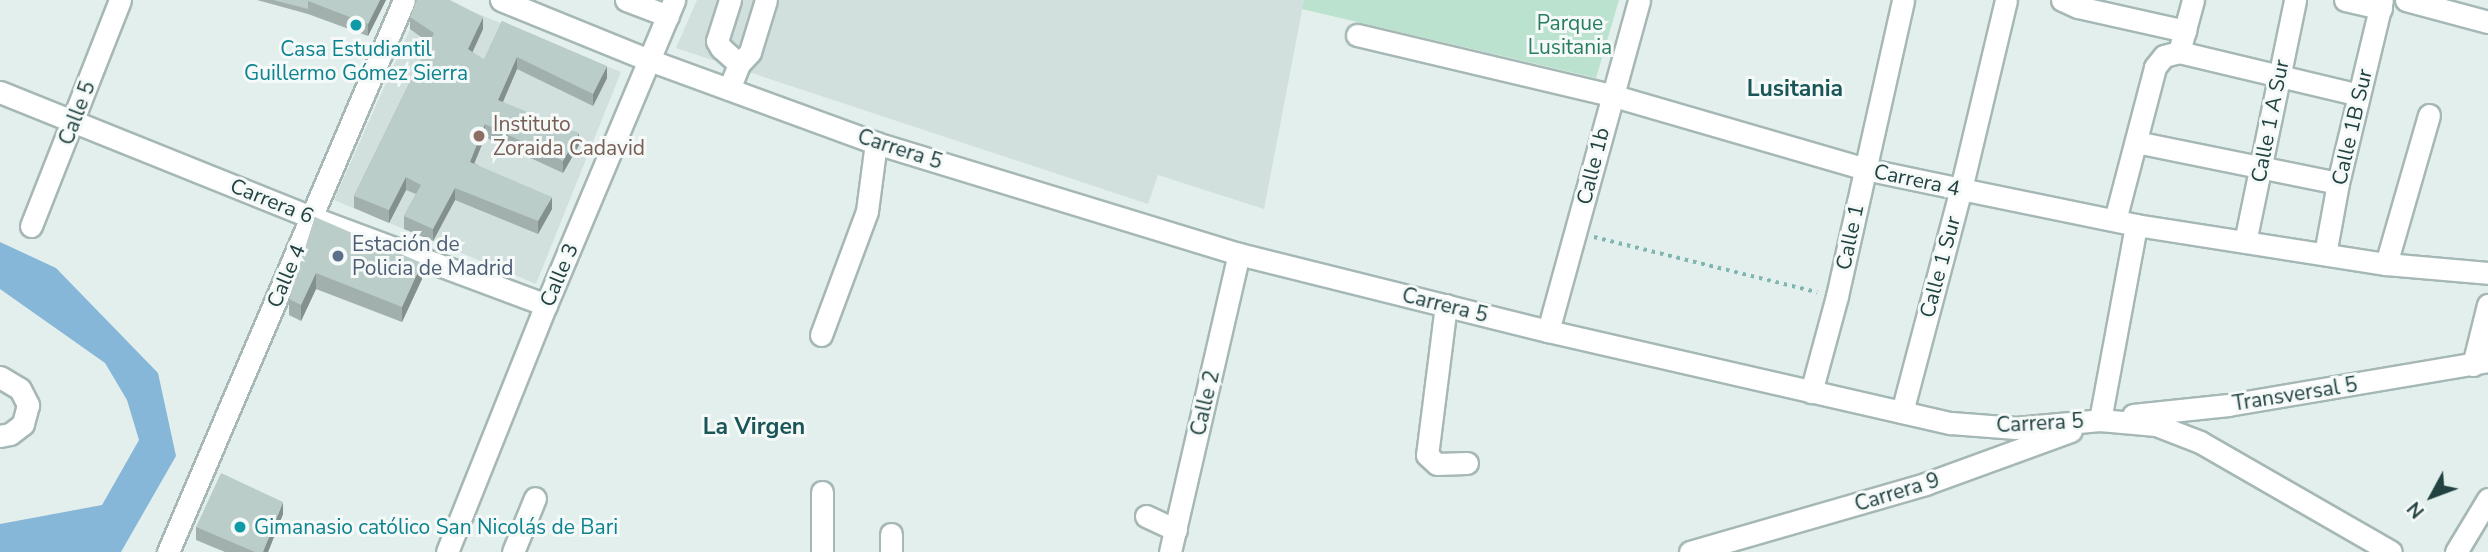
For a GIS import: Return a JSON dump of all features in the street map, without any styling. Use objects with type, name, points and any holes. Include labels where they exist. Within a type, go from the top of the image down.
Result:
[{"type":"street","name":"Calle 5","points":[[31,226],[74,123],[120,0]]},
{"type":"street","name":"Calle 4","points":[[168,552],[404,0]]},
{"type":"street","name":"Carrera 5","points":[[501,0],[649,60],[876,143],[1239,254],[1548,331],[1951,423],[2016,428],[2100,420],[2156,425],[2200,442],[2391,552]]},
{"type":"street","points":[[626,0],[671,8]]},
{"type":"street","points":[[730,0],[718,41],[720,48],[739,64]]},
{"type":"street","points":[[729,89],[739,64],[750,52],[766,0]]},
{"type":"street","name":"Calle 1b","points":[[1548,331],[1639,0]]},
{"type":"street","name":"Calle 1","points":[[1811,392],[1836,296],[1903,0]]},
{"type":"street","name":"Calle 1 Sur","points":[[1902,412],[1961,189],[2006,0]]},
{"type":"street","points":[[2062,0],[2078,7],[2185,31]]},
{"type":"street","points":[[2179,52],[2193,0]]},
{"type":"street","name":"Calle 1 A Sur","points":[[2245,242],[2295,0]]},
{"type":"street","points":[[2344,0],[2381,4]]},
{"type":"street","points":[[2406,0],[2488,22]]},
{"type":"street","name":"Calle 1B Sur","points":[[2325,254],[2338,183],[2381,4]]},
{"type":"street","name":"Calle 3","points":[[447,552],[546,305],[671,8]]},
{"type":"street","name":"Carrera 4","points":[[1357,35],[1611,95],[1865,169],[2136,225],[2386,264],[2488,273]]},
{"type":"street","points":[[2115,220],[2155,67],[2164,56],[2179,52],[2279,73],[2359,95]]},
{"type":"street","name":"Carrera 6","points":[[0,92],[311,217],[546,305]]},
{"type":"street","points":[[2386,264],[2429,115]]},
{"type":"street","points":[[2136,142],[2338,183]]},
{"type":"street","points":[[821,335],[867,211],[876,143]]},
{"type":"street","points":[[2100,420],[2136,225]]},
{"type":"street","name":"Calle 2","points":[[1170,552],[1239,254]]},
{"type":"street","points":[[2480,363],[2488,304]]},
{"type":"street","points":[[1446,305],[1427,455],[1437,464],[1467,463]]},
{"type":"street","name":"Transversal 5","points":[[2100,420],[2157,411],[2228,405],[2480,363]]},
{"type":"street","points":[[0,377],[20,389],[28,405],[23,424],[10,434],[0,436]]},
{"type":"street","name":"Carrera 9","points":[[1690,552],[1926,484],[2100,420]]},
{"type":"street","points":[[822,492],[822,552]]},
{"type":"street","points":[[513,552],[535,498]]},
{"type":"street","points":[[2456,552],[2488,499]]},
{"type":"street","points":[[1146,516],[1175,530]]},
{"type":"path","points":[[1576,233],[1836,296]]},
{"type":"shaded area","name":"Instituto Zoraida Cadavid","points":[[423,0],[444,0],[621,72],[536,284],[334,200]]},
{"type":"shaded area","points":[[697,0],[1304,0],[1264,209],[1158,175],[1148,204],[676,48]]},
{"type":"green space","name":"Parque Lusitania","points":[[1304,0],[1619,0],[1596,78],[1302,9]]},
{"type":"water","points":[[0,242],[56,268],[158,373],[176,456],[121,552],[0,552],[0,524],[102,505],[139,440],[127,400],[105,363],[0,289]]},
{"type":"building","points":[[273,0],[308,0],[308,9]]},
{"type":"building","points":[[308,0],[380,0],[368,24]]},
{"type":"building","points":[[417,0],[450,0],[483,17],[468,49],[484,60],[502,21],[607,66],[593,94],[517,57],[498,100],[579,133],[563,161],[485,124],[470,162],[552,197],[538,221],[455,188],[433,229],[404,216],[421,185],[406,177],[389,210],[354,196],[434,33],[410,17]]},
{"type":"building","name":"Estación de Policia de Madrid","points":[[315,217],[422,263],[402,307],[316,273],[301,305],[289,299]]},
{"type":"building","name":"Gimanasio católico San Nicolás de Bari","points":[[221,473],[283,502],[263,552],[255,552],[196,527]]},
{"type":"place","name":"Casa Estudiantil Guillermo Gómez Sierra","points":[[356,25]]},
{"type":"place","name":"Instituto Zoraida Cadavid","points":[[479,136]]},
{"type":"place","name":"Estación de Policia de Madrid","points":[[338,256]]},
{"type":"place","name":"Gimanasio católico San Nicolás de Bari","points":[[240,527]]},
{"type":"district","name":"Lusitania","points":[[1795,89]]},
{"type":"district","name":"La Virgen","points":[[754,427]]}]
